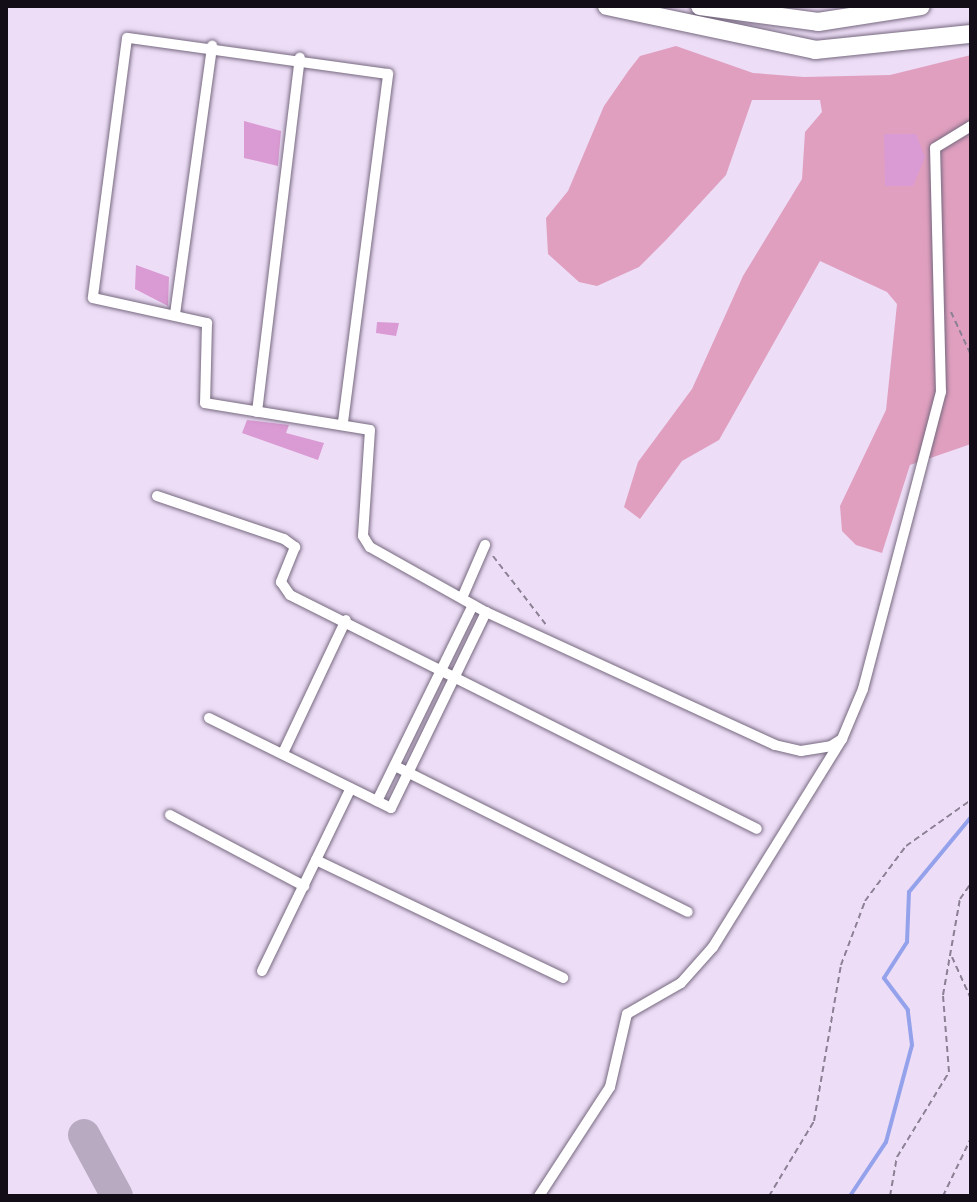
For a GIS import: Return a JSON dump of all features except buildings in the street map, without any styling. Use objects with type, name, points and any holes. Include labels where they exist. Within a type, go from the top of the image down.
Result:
[{"type":"highway","points":[[607,6],[815,50],[971,34]]},
{"type":"highway","points":[[700,6],[818,22],[921,6]]},
{"type":"street","points":[[343,422],[388,74],[140,35],[122,46],[91,286],[100,303],[175,314],[211,329],[205,403],[257,412],[365,425],[372,437],[364,541],[486,612],[775,745],[801,751],[842,739]]},
{"type":"street","points":[[175,314],[212,46]]},
{"type":"street","points":[[257,412],[300,58]]},
{"type":"street","points":[[539,1196],[610,1087],[627,1014],[681,983],[713,947],[842,739],[863,689],[944,370],[935,148],[971,126]]},
{"type":"street","points":[[157,496],[290,543],[295,552],[281,588],[757,829]]},
{"type":"street","points":[[462,598],[485,545]]},
{"type":"street","points":[[377,801],[473,605]]},
{"type":"street","points":[[209,718],[391,808],[486,612]]},
{"type":"street","points":[[283,753],[346,620]]},
{"type":"street","points":[[395,766],[688,912]]},
{"type":"street","points":[[262,971],[351,788]]},
{"type":"street","points":[[170,815],[304,886]]},
{"type":"street","points":[[316,860],[563,978]]},
{"type":"path","points":[[949,306],[971,355]]},
{"type":"path","points":[[485,545],[543,613],[547,639]]},
{"type":"path","points":[[769,1196],[814,1121],[841,965],[865,901],[906,846],[971,800]]},
{"type":"path","points":[[890,1196],[897,1157],[949,1072],[943,995],[960,899],[971,883]]},
{"type":"path","points":[[951,955],[971,999]]},
{"type":"path","points":[[943,1196],[971,1138]]},
{"type":"shaded area","points":[[676,46],[753,73],[804,77],[890,75],[971,55],[971,444],[910,465],[882,553],[856,545],[842,531],[840,506],[886,410],[897,304],[887,292],[820,261],[719,440],[682,461],[640,519],[624,507],[638,462],[692,389],[743,276],[802,179],[805,132],[822,112],[820,100],[752,100],[726,175],[666,240],[639,267],[597,286],[579,282],[548,254],[546,218],[568,191],[604,106],[629,70],[640,56]]},
{"type":"waterway","points":[[850,1196],[886,1142],[912,1045],[908,1010],[884,978],[907,942],[909,892],[971,817]]},
{"type":"taxiway","points":[[84,1135],[117,1196]]}]
